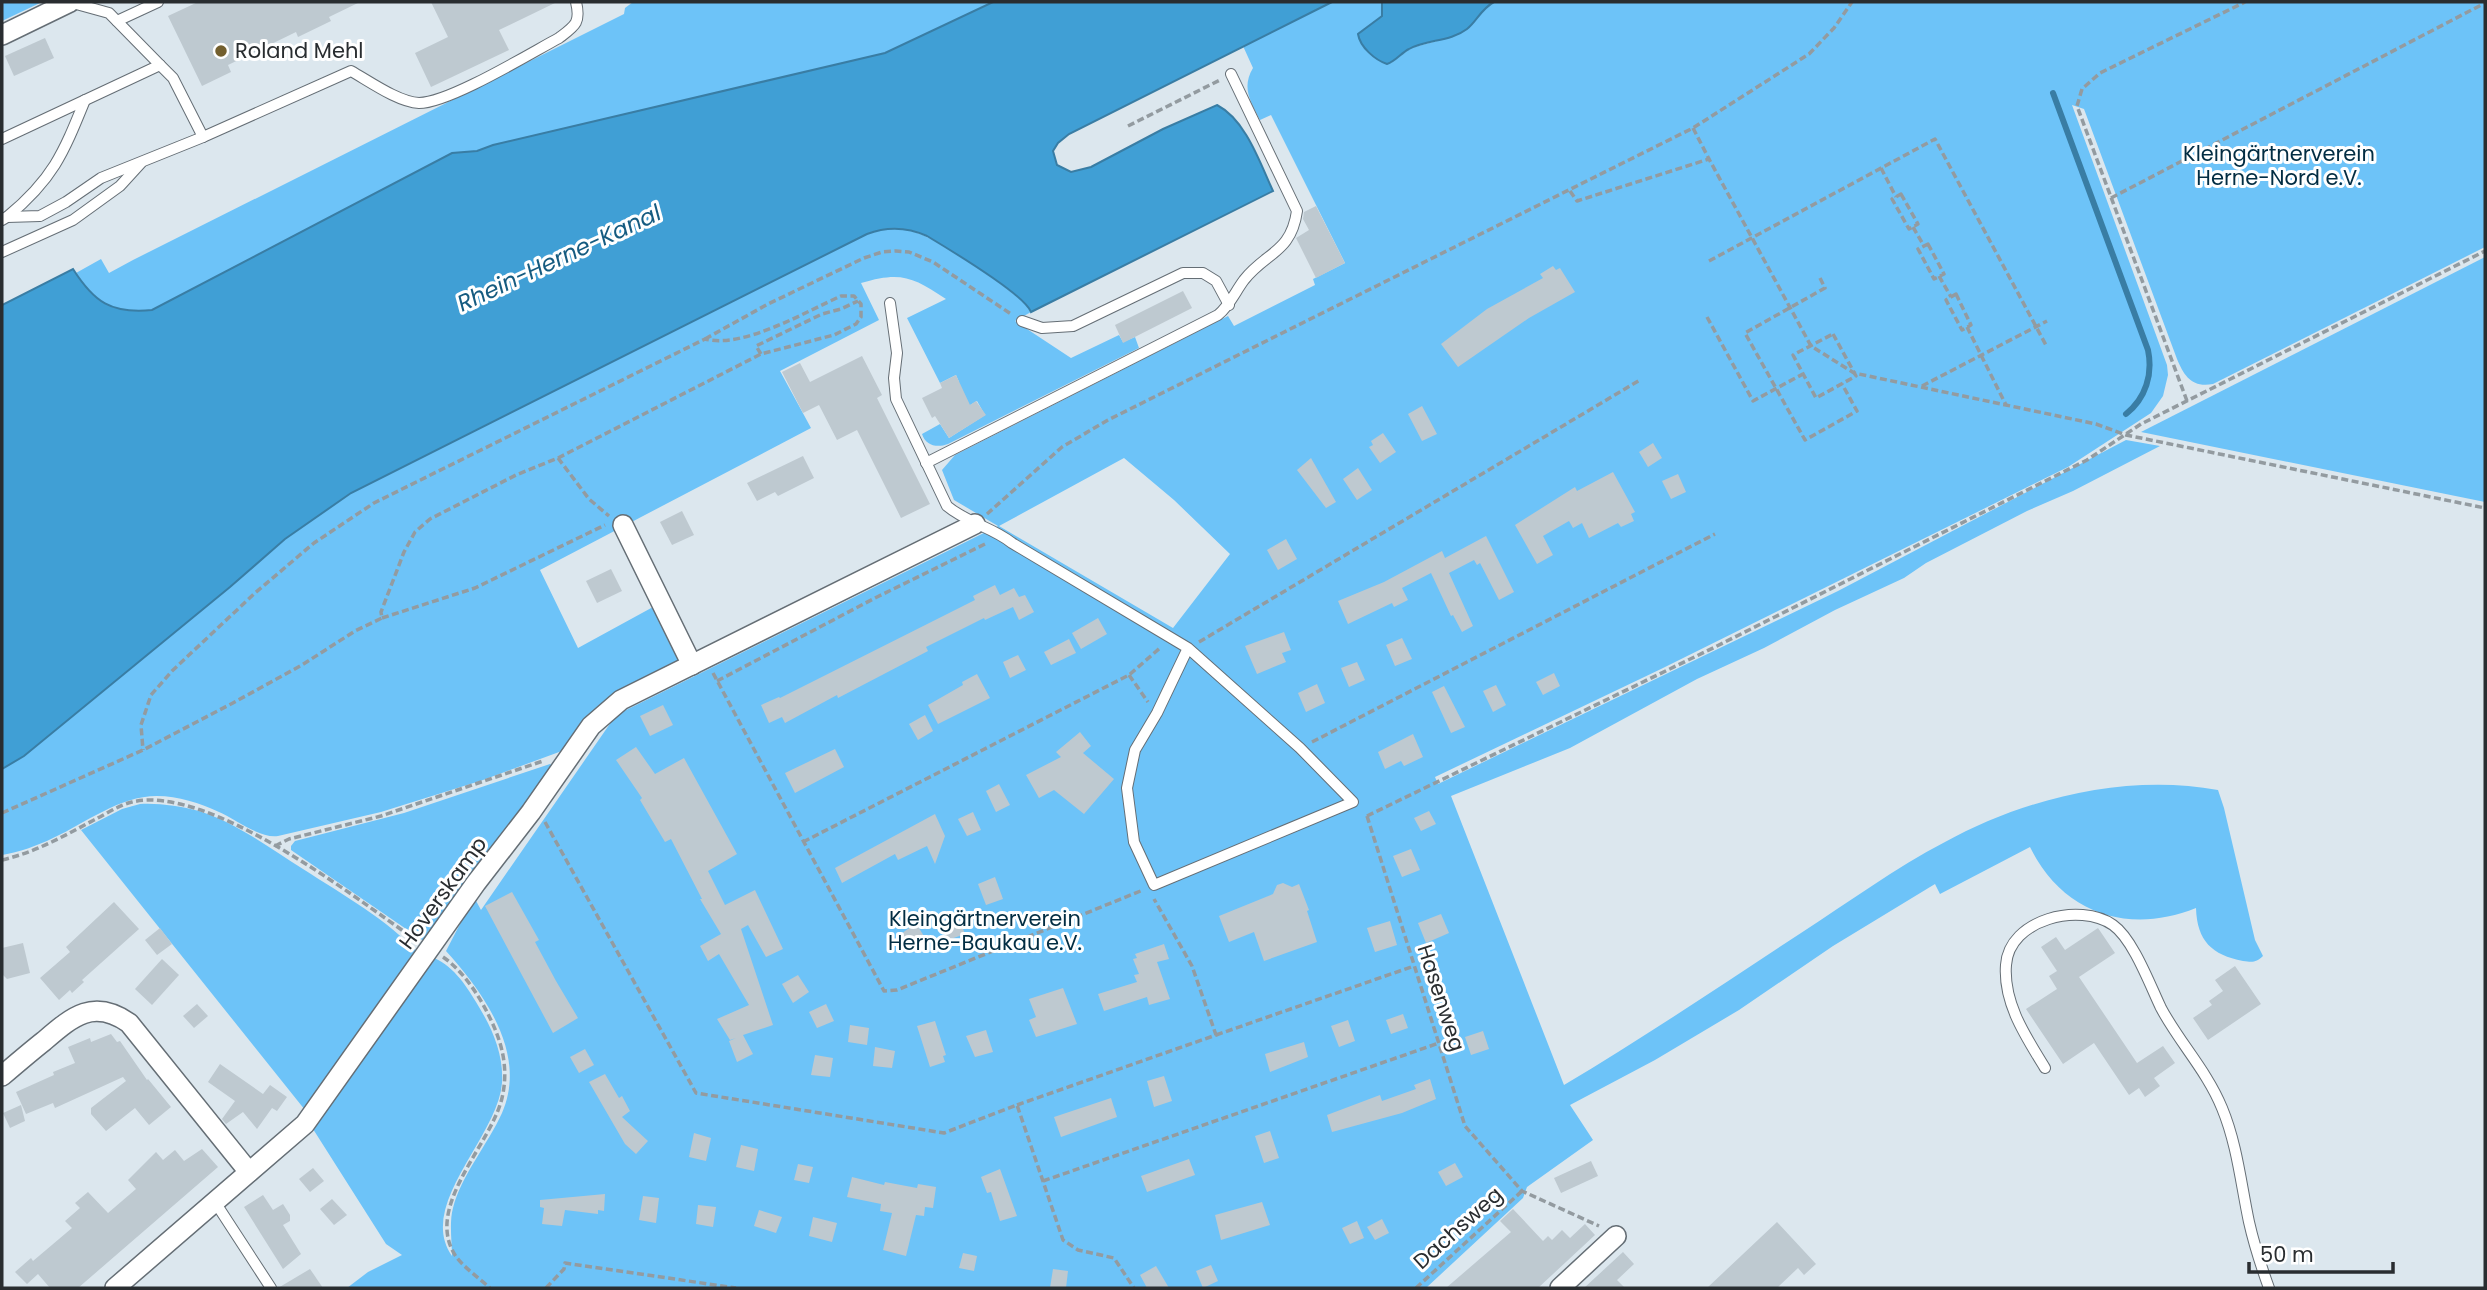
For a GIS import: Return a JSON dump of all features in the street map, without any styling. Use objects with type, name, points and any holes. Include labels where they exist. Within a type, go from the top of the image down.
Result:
[{"type":"street","points":[[2,35],[69,2]]},
{"type":"street","name":"Hoverskamp","points":[[115,1288],[312,1115],[476,883],[603,713],[621,700],[975,524]]},
{"type":"street","points":[[623,525],[692,665]]},
{"type":"street","points":[[2,1076],[78,1014],[99,1011],[118,1015],[129,1023],[249,1172]]},
{"type":"street","points":[[1560,1288],[1616,1236]]},
{"type":"lane","points":[[69,2],[109,13],[117,21],[173,78],[203,137]]},
{"type":"lane","points":[[117,21],[158,2]]},
{"type":"lane","points":[[4,218],[40,216],[101,178],[203,137],[351,71],[391,93],[417,103],[443,99],[559,38],[575,26],[579,15],[576,2]]},
{"type":"lane","points":[[2,139],[160,65]]},
{"type":"lane","points":[[926,463],[1218,315],[1229,305],[1245,279],[1285,244],[1295,226],[1297,211],[1231,74]]},
{"type":"lane","points":[[4,218],[33,195],[53,170],[85,100]]},
{"type":"lane","points":[[2,252],[73,220],[120,186],[145,159]]},
{"type":"lane","points":[[1022,321],[1042,328],[1073,326],[1183,273],[1203,273],[1216,281],[1229,305]]},
{"type":"lane","points":[[890,303],[897,353],[894,378],[896,399],[947,506],[959,517],[1000,534],[1188,648],[1300,748],[1353,802],[1154,885],[1134,842],[1127,788],[1135,750],[1157,713],[1188,648]]},
{"type":"lane","points":[[2045,1068],[2018,1022],[2010,998],[2006,963],[2015,942],[2031,927],[2050,918],[2068,914],[2094,916],[2114,926],[2127,940],[2170,1024],[2193,1056],[2222,1108],[2234,1143],[2249,1225],[2269,1288]]},
{"type":"lane","points":[[215,1202],[271,1288]]},
{"type":"path","points":[[975,524],[1062,447],[1108,420],[1693,128],[1809,54],[1852,2]]},
{"type":"path","points":[[2187,401],[2077,106],[2081,89],[2100,73],[2245,2]]},
{"type":"path","points":[[2110,198],[2485,3]]},
{"type":"path","points":[[1128,125],[1231,74]]},
{"type":"path","points":[[1693,128],[1811,346],[1854,373],[2096,424],[2126,435],[2485,508]]},
{"type":"path","points":[[1709,261],[1936,139],[2047,347]]},
{"type":"path","points":[[1570,191],[1577,201],[1709,159]]},
{"type":"path","points":[[1881,169],[1896,197]]},
{"type":"path","points":[[1901,194],[1918,223],[1913,226],[1909,229],[1892,199],[1901,194]]},
{"type":"path","points":[[1913,226],[1924,246]]},
{"type":"path","points":[[1928,244],[1944,274],[1939,276],[1934,279],[1918,249],[1928,244]]},
{"type":"path","points":[[144,750],[141,725],[152,695],[172,671],[314,543],[374,503],[705,339],[768,304],[873,255],[889,251],[909,252],[933,262],[1022,321]]},
{"type":"path","points":[[1367,816],[1740,635],[2087,460],[2141,424],[2485,251]]},
{"type":"path","points":[[1939,276],[1951,297]]},
{"type":"path","points":[[1820,278],[1825,288],[1745,333],[1805,440],[1857,411],[1842,384]]},
{"type":"path","points":[[1956,295],[1971,325],[1967,327],[1962,330],[1946,300],[1956,295]]},
{"type":"path","points":[[382,618],[381,612],[404,552],[415,532],[430,519],[558,458],[761,354],[803,344],[847,329],[861,317],[862,310],[854,296],[841,296],[761,331],[725,340],[705,339]]},
{"type":"path","points":[[761,354],[756,346],[822,314],[858,301]]},
{"type":"path","points":[[1707,317],[1753,401],[1803,374]]},
{"type":"path","points":[[1921,387],[2047,321]]},
{"type":"path","points":[[1967,327],[2007,405]]},
{"type":"path","points":[[1833,334],[1856,376],[1816,398],[1793,355],[1811,346],[1833,334]]},
{"type":"path","points":[[1188,648],[1640,380]]},
{"type":"path","points":[[2,813],[144,750],[243,698],[355,631],[382,618],[475,588],[614,520],[589,499],[558,458]]},
{"type":"path","points":[[1000,534],[986,544],[717,679],[884,991],[897,990],[1154,885],[1154,898],[1192,966],[1216,1035]]},
{"type":"path","points":[[1300,748],[1716,534]]},
{"type":"path","points":[[803,842],[1129,675],[1172,637]]},
{"type":"path","points":[[1129,675],[1157,713]]},
{"type":"path","points":[[275,846],[289,839],[382,816],[544,761],[565,763]]},
{"type":"path","points":[[2,859],[34,851],[132,802],[177,801],[223,817],[275,846],[352,895],[429,950],[447,959],[485,1006],[502,1048],[505,1065],[502,1100],[457,1187],[448,1212],[449,1233],[455,1255],[490,1288]]},
{"type":"path","name":"Hasenweg","points":[[1353,802],[1367,816],[1465,1126],[1522,1191]]},
{"type":"path","points":[[531,812],[545,822],[696,1093],[944,1133],[1413,967]]},
{"type":"path","points":[[1043,1181],[1439,1043]]},
{"type":"path","points":[[1017,1105],[1063,1240],[1078,1250],[1114,1258],[1133,1288]]},
{"type":"path","points":[[1522,1191],[1616,1236]]},
{"type":"path","name":"Dachsweg","points":[[1416,1288],[1522,1191]]},
{"type":"path","points":[[546,1288],[565,1269],[565,1262],[736,1288]]},
{"type":"green space","points":[[2,2],[42,2],[2,21]]},
{"type":"green space","points":[[633,2],[993,2],[885,53],[477,151],[452,153],[152,310],[127,310],[107,305],[83,284],[76,273],[101,259],[109,273],[624,14],[625,8]]},
{"type":"green space","points":[[1332,2],[1382,2],[1382,16],[1358,34],[1359,40],[1366,48],[1391,63],[1411,48],[1462,32],[1482,9],[1494,2],[2485,2],[2485,247],[2213,384],[2194,382],[2180,365],[2084,109],[2072,105],[2167,365],[2168,375],[2163,396],[2151,413],[2068,467],[1661,669],[1435,777],[1438,784],[1838,591],[2126,440],[2160,446],[1926,563],[1904,578],[1697,679],[1570,748],[1451,796],[1564,1085],[1926,852],[1976,826],[2009,813],[2077,793],[2148,785],[2218,790],[2255,940],[2263,956],[2254,962],[2243,961],[2223,955],[2208,945],[2199,929],[2196,908],[2171,916],[2146,919],[2100,913],[2079,903],[2060,889],[2030,847],[1940,894],[1935,884],[1833,946],[1739,1010],[1655,1060],[1570,1105],[1593,1140],[1527,1187],[1523,1198],[1426,1288],[347,1288],[368,1272],[402,1255],[386,1244],[313,1129],[431,957],[445,964],[468,989],[487,1021],[499,1051],[502,1072],[497,1104],[451,1193],[444,1215],[444,1236],[452,1256],[453,1208],[468,1172],[502,1113],[509,1091],[510,1069],[506,1047],[487,1005],[446,951],[474,897],[481,910],[616,715],[998,526],[954,500],[942,470],[955,455],[1228,316],[1234,326],[1315,285],[1313,279],[1345,263],[1271,115],[1260,120],[1253,107],[1248,82],[1253,68],[1243,46]],"holes":[[[1124,458],[1174,500],[1230,554],[1173,628],[999,526]]]},
{"type":"green space","points":[[888,228],[905,229],[923,235],[981,269],[1029,306],[1031,312],[1015,321],[1071,358],[1119,335],[1123,342],[1135,337],[1139,348],[948,444],[932,445],[922,434],[940,424],[949,438],[985,415],[977,401],[965,408],[943,390],[959,382],[956,375],[940,383],[907,318],[946,299],[906,278],[887,277],[861,283],[879,320],[780,371],[811,428],[540,570],[578,648],[653,607],[679,660],[681,659],[570,748],[483,780],[381,812],[278,836],[256,832],[197,803],[157,796],[129,800],[47,841],[2,855],[2,769],[24,756],[305,523],[351,493],[867,234]]},
{"type":"green space","points":[[2485,257],[2485,502],[2141,432]]},
{"type":"green space","points":[[550,764],[553,766],[428,944],[291,850],[295,841],[404,813]]},
{"type":"green space","points":[[140,804],[169,805],[199,811],[239,829],[364,908],[420,955],[305,1110],[81,830],[122,809]]},
{"type":"water","name":"Rhein-Herne-Kanal","points":[[993,2],[1332,2],[1069,134],[1053,151],[1057,165],[1071,172],[1091,167],[1163,129],[1217,105],[1244,131],[1273,191],[1031,312],[1015,294],[1000,283],[927,236],[897,229],[867,234],[351,493],[285,539],[24,756],[2,769],[2,305],[73,269],[88,290],[105,303],[125,310],[152,310],[452,153],[477,151],[885,53]]},
{"type":"water","points":[[1382,2],[1494,2],[1460,33],[1416,46],[1387,64],[1369,52],[1358,34],[1382,16]]},
{"type":"building","name":"Roland Mehl","points":[[198,2],[360,2],[329,17],[331,21],[298,37],[296,32],[228,65],[231,72],[202,86],[168,16]]},
{"type":"building","name":"Roland Mehl","points":[[431,2],[557,2],[499,30],[509,50],[431,87],[415,53],[448,37]]},
{"type":"building","points":[[45,38],[54,58],[14,76],[5,56]]},
{"type":"building","points":[[1316,206],[1345,263],[1316,278],[1296,238],[1309,230],[1303,219],[1304,212]]},
{"type":"building","points":[[1553,266],[1556,270],[1560,268],[1575,292],[1529,318],[1458,367],[1441,344],[1487,309],[1543,278],[1540,274]]},
{"type":"building","points":[[1183,291],[1192,308],[1123,343],[1115,325]]},
{"type":"building","points":[[862,356],[882,395],[877,398],[930,504],[901,518],[857,430],[837,440],[819,405],[803,413],[782,372],[800,363],[810,382]]},
{"type":"building","points":[[956,375],[970,405],[976,401],[986,415],[949,438],[935,416],[932,418],[922,398],[942,388],[940,383]]},
{"type":"building","points":[[1422,406],[1437,434],[1422,441],[1408,414]]},
{"type":"building","points":[[1383,433],[1396,452],[1380,463],[1369,447],[1373,445],[1371,441]]},
{"type":"building","points":[[1653,443],[1662,458],[1648,467],[1639,452]]},
{"type":"building","points":[[803,456],[814,478],[778,496],[775,492],[757,501],[747,483]]},
{"type":"building","points":[[1311,458],[1336,502],[1326,508],[1297,470]]},
{"type":"building","points":[[1358,468],[1372,490],[1357,500],[1343,479]]},
{"type":"building","points":[[1613,472],[1635,512],[1631,514],[1634,521],[1621,527],[1618,523],[1589,538],[1582,523],[1573,528],[1569,521],[1543,536],[1553,555],[1537,564],[1515,525],[1575,487],[1577,491]]},
{"type":"building","points":[[1678,474],[1686,492],[1671,499],[1662,481]]},
{"type":"building","points":[[682,511],[694,535],[672,545],[660,522]]},
{"type":"building","points":[[1486,536],[1514,592],[1499,600],[1480,563],[1477,565],[1474,560],[1449,573],[1473,626],[1462,632],[1453,615],[1451,616],[1431,573],[1402,588],[1408,600],[1394,607],[1392,603],[1348,624],[1338,601],[1384,582],[1442,551],[1445,558]]},
{"type":"building","points":[[1286,539],[1297,559],[1278,570],[1267,550]]},
{"type":"building","points":[[611,569],[622,591],[597,603],[586,581]]},
{"type":"building","points":[[995,585],[1000,595],[1014,588],[1019,597],[1025,595],[1034,612],[1019,620],[1013,607],[985,620],[984,618],[926,647],[928,651],[838,698],[837,695],[785,723],[782,717],[769,723],[761,705],[975,600],[973,596]]},
{"type":"building","points":[[1098,618],[1107,634],[1081,649],[1072,633]]},
{"type":"building","points":[[1284,632],[1291,650],[1282,653],[1286,662],[1257,674],[1245,646]]},
{"type":"building","points":[[1402,638],[1412,659],[1395,666],[1386,645]]},
{"type":"building","points":[[1069,639],[1076,653],[1051,665],[1044,652]]},
{"type":"building","points":[[1018,655],[1026,670],[1010,678],[1003,662]]},
{"type":"building","points":[[1357,662],[1365,680],[1349,687],[1341,668]]},
{"type":"building","points":[[1554,673],[1560,686],[1543,695],[1536,682]]},
{"type":"building","points":[[977,674],[990,698],[938,724],[928,705]]},
{"type":"building","points":[[1317,684],[1325,703],[1306,712],[1298,693]]},
{"type":"building","points":[[1496,685],[1506,705],[1493,712],[1483,691]]},
{"type":"building","points":[[1444,686],[1465,727],[1451,733],[1432,692]]},
{"type":"building","points":[[663,705],[673,725],[650,736],[640,716]]},
{"type":"building","points":[[925,715],[933,731],[918,740],[909,724]]},
{"type":"building","points":[[1080,732],[1091,746],[1083,753],[1114,779],[1084,814],[1054,790],[1039,798],[1026,775],[1061,757],[1056,752]]},
{"type":"building","points":[[1413,734],[1423,757],[1404,766],[1401,761],[1385,769],[1378,752]]},
{"type":"building","points":[[636,747],[655,774],[684,758],[737,854],[708,871],[725,905],[755,890],[783,949],[766,957],[748,925],[741,929],[773,1025],[743,1035],[753,1054],[737,1062],[729,1041],[736,1038],[730,1040],[717,1019],[749,1005],[719,954],[708,961],[700,946],[721,934],[700,899],[671,839],[665,842],[640,800],[642,798],[616,760]]},
{"type":"building","points":[[835,749],[844,767],[795,793],[785,773]]},
{"type":"building","points":[[999,784],[1010,805],[996,812],[986,791]]},
{"type":"building","points":[[1429,811],[1436,824],[1421,831],[1414,818]]},
{"type":"building","points":[[973,812],[981,830],[967,836],[958,819]]},
{"type":"building","points":[[935,814],[945,836],[935,864],[927,846],[898,860],[895,854],[842,883],[835,868]]},
{"type":"building","points":[[1411,849],[1420,870],[1402,877],[1393,856]]},
{"type":"building","points":[[995,877],[1003,899],[986,905],[978,884]]},
{"type":"building","points":[[1283,883],[1292,887],[1299,884],[1317,942],[1264,961],[1254,932],[1229,942],[1219,916],[1273,894],[1277,885]]},
{"type":"building","points":[[512,892],[539,940],[535,942],[578,1018],[553,1033],[485,906]]},
{"type":"building","points":[[114,902],[139,929],[82,980],[84,982],[72,993],[70,990],[59,1000],[40,978],[70,952],[66,947]]},
{"type":"building","points":[[957,914],[965,934],[948,940],[940,923]]},
{"type":"building","points":[[1441,914],[1449,933],[1426,943],[1418,923]]},
{"type":"building","points":[[1390,921],[1397,945],[1375,952],[1367,928]]},
{"type":"building","points":[[916,923],[925,938],[905,951],[897,937]]},
{"type":"building","points":[[160,928],[172,944],[157,955],[145,940]]},
{"type":"building","points":[[2098,928],[2115,953],[2079,977],[2137,1063],[2163,1046],[2175,1063],[2154,1078],[2160,1086],[2145,1097],[2139,1088],[2129,1095],[2094,1043],[2063,1064],[2026,1009],[2057,989],[2049,976],[2057,971],[2041,947],[2056,937],[2065,950]]},
{"type":"building","points":[[23,943],[30,973],[7,979],[2,974],[2,948]]},
{"type":"building","points":[[1164,944],[1169,959],[1157,962],[1170,999],[1149,1005],[1147,997],[1104,1011],[1098,994],[1137,982],[1134,975],[1139,974],[1133,959],[1137,958],[1135,954]]},
{"type":"building","points":[[162,959],[179,975],[152,1005],[135,989]]},
{"type":"building","points":[[2235,966],[2261,1004],[2208,1040],[2193,1018],[2212,1005],[2209,1001],[2223,991],[2215,980]]},
{"type":"building","points":[[798,975],[809,992],[793,1003],[782,984]]},
{"type":"building","points":[[1063,988],[1077,1024],[1036,1037],[1029,1020],[1036,1017],[1029,999]]},
{"type":"building","points":[[197,1004],[208,1016],[194,1028],[183,1016]]},
{"type":"building","points":[[826,1004],[834,1021],[817,1028],[809,1012]]},
{"type":"building","points":[[1403,1014],[1408,1028],[1391,1034],[1386,1020]]},
{"type":"building","points":[[1348,1020],[1355,1041],[1339,1047],[1331,1026]]},
{"type":"building","points":[[935,1021],[946,1055],[943,1056],[945,1062],[930,1067],[917,1026]]},
{"type":"building","points":[[850,1025],[869,1028],[867,1045],[848,1042]]},
{"type":"building","points":[[986,1030],[993,1052],[975,1057],[966,1036]]},
{"type":"building","points":[[1483,1031],[1489,1049],[1471,1055],[1465,1037]]},
{"type":"building","points":[[111,1034],[117,1042],[120,1041],[147,1080],[171,1107],[149,1125],[135,1108],[106,1131],[91,1114],[91,1108],[126,1081],[123,1077],[55,1108],[53,1103],[26,1114],[16,1092],[75,1063],[68,1047],[90,1038],[91,1042]]},
{"type":"building","points":[[1304,1042],[1308,1057],[1270,1072],[1265,1054]]},
{"type":"building","points":[[875,1047],[895,1051],[892,1068],[873,1066]]},
{"type":"building","points":[[585,1049],[594,1065],[579,1073],[570,1057]]},
{"type":"building","points":[[815,1055],[833,1058],[830,1077],[811,1075]]},
{"type":"building","points":[[220,1064],[263,1094],[270,1085],[287,1097],[277,1111],[272,1108],[257,1129],[243,1112],[226,1124],[222,1119],[235,1101],[208,1082]]},
{"type":"building","points":[[605,1074],[630,1111],[622,1117],[648,1141],[636,1154],[625,1144],[589,1082]]},
{"type":"building","points":[[1164,1076],[1172,1101],[1154,1107],[1147,1081]]},
{"type":"building","points":[[1430,1079],[1436,1099],[1402,1113],[1332,1132],[1327,1115],[1380,1095],[1382,1101],[1416,1089],[1414,1085]]},
{"type":"building","points":[[1111,1098],[1117,1117],[1061,1137],[1054,1117]]},
{"type":"building","points":[[21,1105],[25,1121],[10,1128],[3,1113]]},
{"type":"building","points":[[1270,1131],[1279,1158],[1264,1163],[1255,1136]]},
{"type":"building","points":[[694,1133],[711,1138],[706,1161],[689,1157]]},
{"type":"building","points":[[741,1145],[758,1149],[754,1171],[736,1167]]},
{"type":"building","points":[[202,1149],[218,1167],[78,1288],[50,1288],[38,1274],[27,1284],[15,1272],[31,1258],[33,1261],[72,1228],[65,1221],[80,1208],[75,1203],[88,1192],[108,1213],[136,1189],[128,1180],[156,1152],[163,1160],[175,1150],[184,1161]]},
{"type":"building","points":[[1189,1159],[1195,1175],[1147,1192],[1141,1176]]},
{"type":"building","points":[[1591,1161],[1598,1176],[1561,1193],[1554,1178]]},
{"type":"building","points":[[1455,1163],[1463,1177],[1446,1186],[1438,1172]]},
{"type":"building","points":[[798,1164],[813,1167],[809,1183],[794,1180]]},
{"type":"building","points":[[313,1168],[324,1181],[310,1192],[299,1179]]},
{"type":"building","points":[[1000,1169],[1017,1216],[1000,1221],[991,1192],[987,1193],[981,1177]]},
{"type":"building","points":[[852,1177],[884,1185],[885,1182],[917,1188],[918,1184],[936,1187],[933,1208],[925,1207],[924,1216],[916,1215],[906,1256],[883,1250],[892,1213],[880,1211],[881,1204],[847,1197]]},
{"type":"building","points":[[605,1194],[604,1211],[598,1210],[598,1214],[565,1210],[562,1226],[542,1224],[544,1208],[540,1207],[540,1200]]},
{"type":"building","points":[[263,1195],[273,1210],[283,1204],[290,1215],[290,1221],[283,1225],[301,1254],[283,1269],[244,1207]]},
{"type":"building","points":[[643,1196],[659,1198],[656,1223],[639,1220]]},
{"type":"building","points":[[332,1199],[347,1215],[334,1225],[320,1209]]},
{"type":"building","points":[[1262,1202],[1270,1225],[1221,1240],[1215,1215]]},
{"type":"building","points":[[698,1205],[716,1207],[713,1227],[696,1224]]},
{"type":"building","points":[[1513,1209],[1543,1241],[1548,1236],[1552,1240],[1562,1230],[1570,1238],[1585,1224],[1595,1235],[1538,1288],[1446,1288],[1511,1232],[1500,1221]]},
{"type":"building","points":[[759,1210],[782,1217],[776,1233],[754,1226]]},
{"type":"building","points":[[813,1217],[837,1223],[832,1242],[809,1236]]},
{"type":"building","points":[[1382,1219],[1389,1233],[1375,1240],[1367,1227]]},
{"type":"building","points":[[1357,1221],[1364,1238],[1350,1244],[1342,1228]]},
{"type":"building","points":[[1777,1222],[1816,1264],[1804,1275],[1798,1268],[1777,1288],[1707,1288]]},
{"type":"building","points":[[1623,1252],[1634,1264],[1617,1280],[1625,1288],[1584,1288]]},
{"type":"building","points":[[963,1253],[977,1256],[974,1271],[959,1268]]},
{"type":"building","points":[[1211,1265],[1218,1281],[1203,1288],[1196,1271]]},
{"type":"building","points":[[1156,1266],[1169,1288],[1147,1288],[1140,1275]]},
{"type":"building","points":[[310,1269],[323,1288],[278,1288]]},
{"type":"building","points":[[1053,1269],[1068,1271],[1066,1288],[1050,1288]]},
{"type":"waterway","points":[[2053,93],[2148,350],[2149,377],[2139,401],[2126,414]]},
{"type":"place","name":"Roland Mehl","points":[[221,51]]},
{"type":"park label","name":"Kleingärtnerverein Herne-Nord e.V.","points":[[2279,166]]},
{"type":"park label","name":"Kleingärtnerverein Herne-Baukau e.V.","points":[[985,931]]}]
